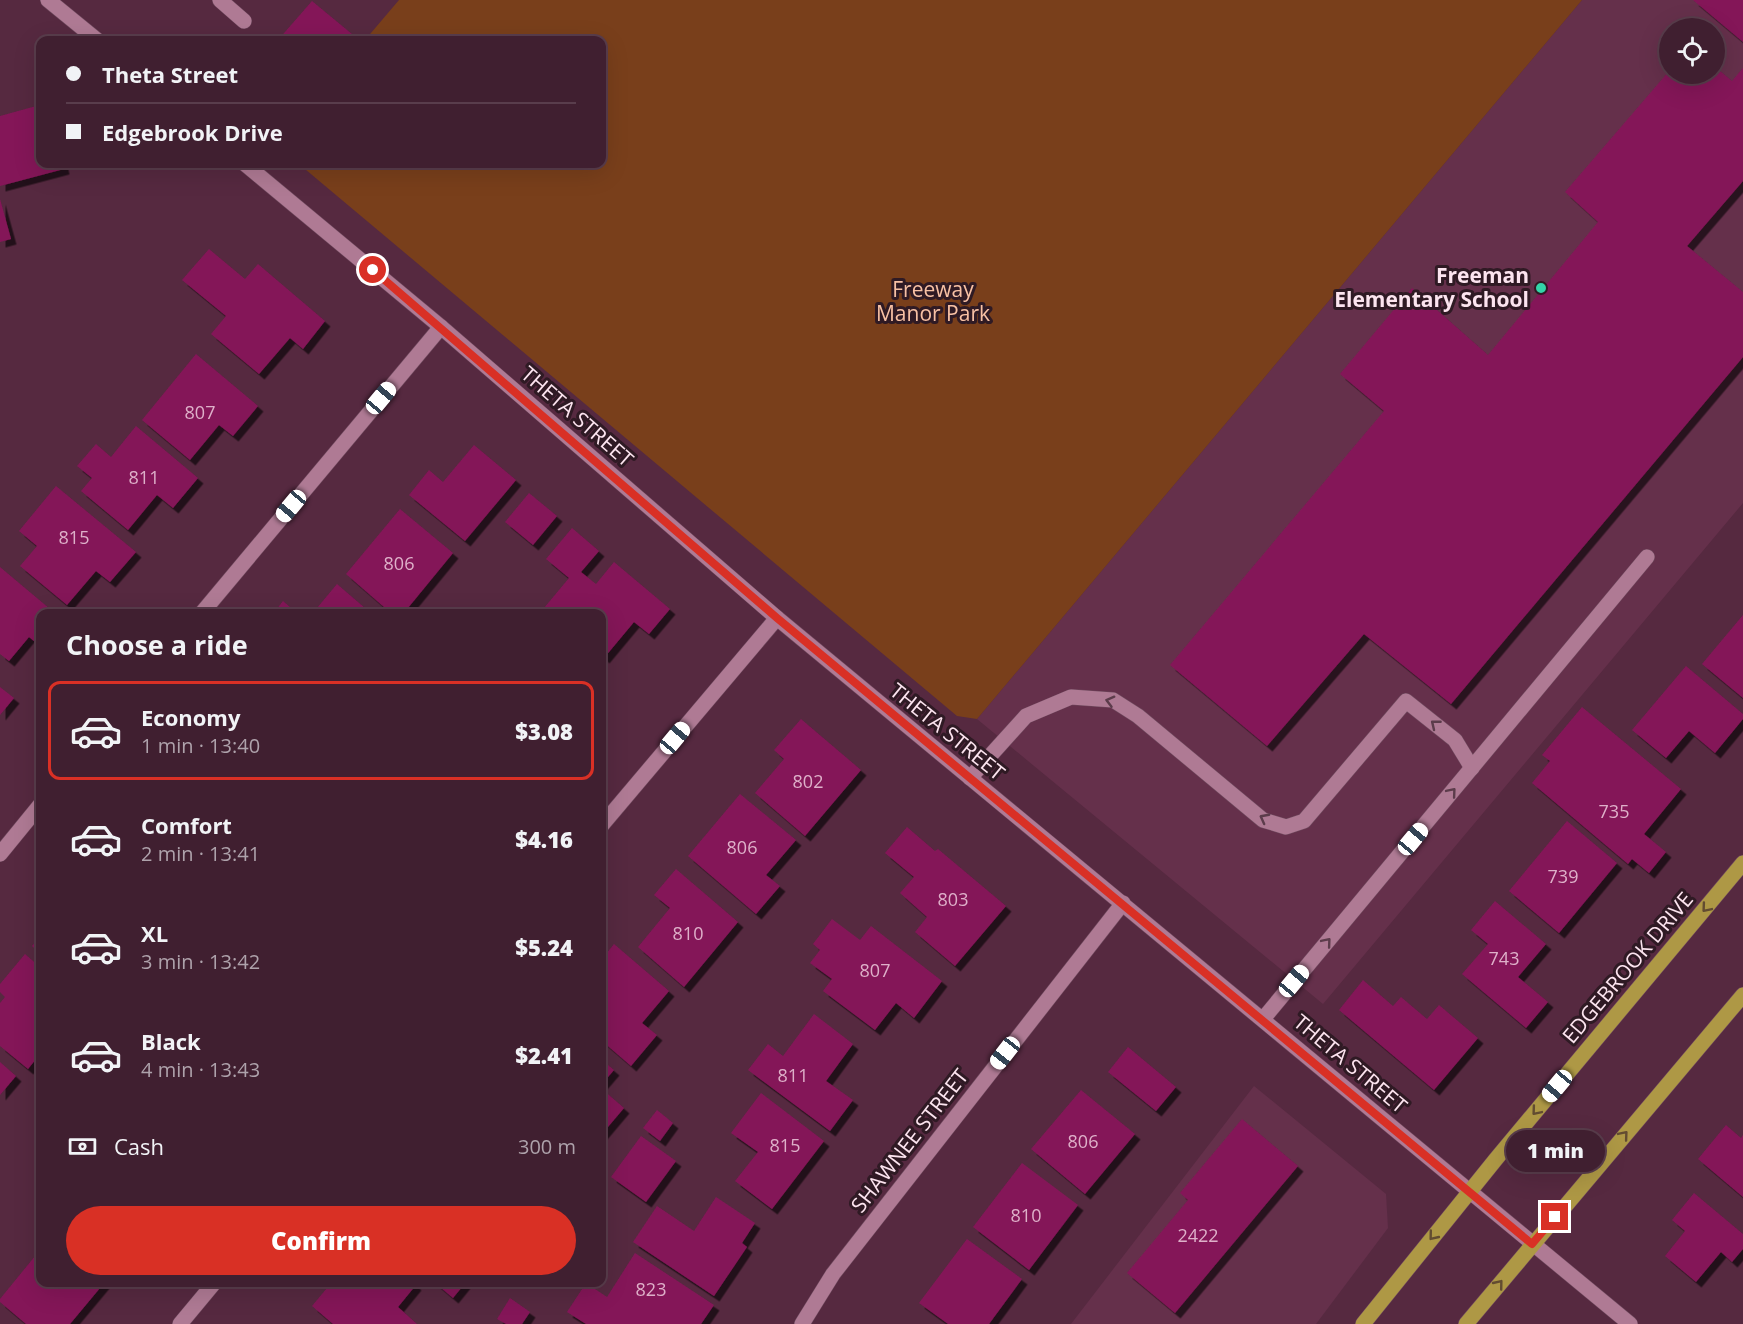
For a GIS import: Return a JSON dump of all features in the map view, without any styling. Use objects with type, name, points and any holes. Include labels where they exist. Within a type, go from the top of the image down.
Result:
[{"type":"main road","name":"EDGEBROOK DRIVE","points":[[1363,1324],[1470,1190],[1743,863]]},
{"type":"main road","points":[[1466,1324],[1743,995]]},
{"type":"street","points":[[48,0],[92,36]]},
{"type":"street","points":[[220,0],[244,21]]},
{"type":"street","name":"THETA STREET","points":[[250,168],[441,327],[777,618],[1630,1324]]},
{"type":"street","points":[[205,609],[441,327]]},
{"type":"street","points":[[1263,1019],[1647,556]]},
{"type":"street","points":[[606,820],[777,618]]},
{"type":"street","points":[[970,778],[1026,716],[1071,697],[1113,700],[1138,716],[1263,820],[1286,827],[1304,821],[1406,701],[1455,740],[1472,768]]},
{"type":"street","points":[[0,854],[36,810]]},
{"type":"street","name":"SHAWNEE STREET","points":[[802,1324],[833,1274],[1122,903]]},
{"type":"street","points":[[180,1324],[211,1287]]},
{"type":"shaded area","name":"Freeman Elementary School","points":[[1582,0],[1743,0],[1743,503],[1323,1004],[977,719]]},
{"type":"shaded area","points":[[1254,1086],[1386,1194],[1388,1228],[1316,1324],[1071,1324]]},
{"type":"green space","name":"Freeway Manor Park","points":[[399,0],[1582,0],[977,719],[957,716],[304,168],[606,168],[606,36],[368,36]]},
{"type":"building","points":[[1693,0],[1743,0],[1743,42],[1725,27],[1725,18],[1714,18]]},
{"type":"building","points":[[312,1],[354,36],[281,36]]},
{"type":"building","points":[[1743,68],[1743,181],[1687,246],[1743,292],[1743,357],[1451,704],[1364,634],[1267,746],[1170,665],[1384,411],[1340,374],[1412,288],[1488,355],[1598,222],[1565,192],[1659,83],[1725,84],[1725,75],[1732,81]]},
{"type":"building","points":[[36,106],[36,168],[64,169],[0,186],[0,116]]},
{"type":"building","points":[[0,199],[11,239],[0,242]]},
{"type":"building","points":[[209,249],[245,279],[258,264],[325,321],[303,349],[290,338],[259,374],[211,334],[226,316],[182,280]]},
{"type":"building","points":[[196,354],[258,406],[233,436],[219,425],[190,460],[142,420]]},
{"type":"building","points":[[136,426],[198,478],[173,508],[157,495],[128,530],[81,491],[92,478],[77,466],[96,444],[111,457]]},
{"type":"building","points":[[474,445],[516,480],[465,541],[409,495],[429,470],[443,482]]},
{"type":"building","points":[[56,486],[136,552],[110,582],[96,571],[67,605],[20,566],[37,546],[19,531]]},
{"type":"building","points":[[529,493],[557,516],[533,545],[505,522]]},
{"type":"building","points":[[400,509],[453,553],[407,609],[386,609],[346,574]]},
{"type":"building","points":[[572,528],[599,551],[581,572],[596,584],[614,562],[670,609],[649,634],[634,622],[606,656],[606,609],[544,608],[569,578],[546,559]]},
{"type":"building","points":[[0,567],[50,609],[36,609],[36,643],[29,637],[9,661],[0,654]]},
{"type":"building","points":[[337,584],[366,609],[316,609]]},
{"type":"building","points":[[283,601],[292,609],[277,609]]},
{"type":"building","points":[[1743,615],[1743,698],[1702,664]]},
{"type":"building","points":[[1686,666],[1743,714],[1743,719],[1715,753],[1689,731],[1666,758],[1632,730]]},
{"type":"building","points":[[0,687],[14,698],[0,715]]},
{"type":"building","points":[[1582,707],[1681,789],[1644,834],[1666,852],[1649,873],[1632,859],[1628,864],[1532,783],[1550,761],[1542,755]]},
{"type":"building","points":[[801,719],[861,770],[805,836],[755,793],[784,759],[774,750]]},
{"type":"building","points":[[740,794],[796,840],[766,875],[780,886],[756,914],[688,856]]},
{"type":"building","points":[[1567,821],[1617,863],[1559,933],[1509,891]]},
{"type":"building","points":[[907,827],[935,851],[938,849],[1006,906],[955,966],[915,932],[927,917],[900,893],[914,877],[885,853]]},
{"type":"building","points":[[676,869],[738,922],[684,987],[638,947],[670,908],[654,895]]},
{"type":"building","points":[[1495,901],[1546,944],[1518,977],[1548,1002],[1526,1028],[1462,974],[1488,944],[1471,930]]},
{"type":"building","points":[[832,919],[860,940],[871,926],[942,981],[914,1018],[896,1003],[875,1030],[823,991],[832,979],[810,963],[820,950],[813,944]]},
{"type":"building","points":[[614,944],[669,991],[642,1023],[657,1035],[631,1066],[606,1044],[606,954]]},
{"type":"building","points":[[25,954],[36,964],[36,1059],[28,1069],[0,1046],[0,1003],[5,997],[0,992],[0,984]]},
{"type":"building","points":[[1363,980],[1393,1006],[1401,997],[1427,1019],[1439,1005],[1478,1038],[1434,1090],[1339,1010]]},
{"type":"building","points":[[814,1014],[853,1044],[826,1081],[853,1100],[830,1131],[748,1070],[768,1044],[783,1056]]},
{"type":"building","points":[[1128,1047],[1176,1087],[1156,1111],[1108,1072]]},
{"type":"building","points":[[0,1062],[16,1076],[0,1095]]},
{"type":"building","points":[[606,1063],[614,1070],[606,1079]]},
{"type":"building","points":[[1081,1090],[1135,1134],[1085,1194],[1031,1149]]},
{"type":"building","points":[[606,1092],[624,1108],[606,1129]]},
{"type":"building","points":[[761,1093],[824,1141],[772,1209],[735,1181],[758,1152],[731,1133]]},
{"type":"building","points":[[657,1110],[673,1123],[660,1141],[643,1128]]},
{"type":"building","points":[[1242,1119],[1298,1166],[1175,1313],[1127,1273],[1188,1200],[1180,1193]]},
{"type":"building","points":[[1726,1125],[1741,1138],[1743,1135],[1743,1197],[1698,1159]]},
{"type":"building","points":[[641,1136],[676,1161],[646,1202],[611,1177]]},
{"type":"building","points":[[1022,1163],[1078,1205],[1029,1270],[973,1227]]},
{"type":"building","points":[[1694,1193],[1743,1234],[1743,1249],[1732,1262],[1721,1252],[1696,1282],[1665,1256],[1685,1231],[1672,1220]]},
{"type":"building","points":[[716,1197],[755,1223],[742,1243],[747,1247],[714,1296],[633,1242],[657,1206],[694,1231]]},
{"type":"building","points":[[967,1239],[1022,1279],[989,1324],[948,1324],[919,1303]]},
{"type":"building","points":[[635,1253],[714,1305],[701,1324],[586,1324],[567,1312],[583,1287],[592,1287],[607,1297]]},
{"type":"building","points":[[36,1255],[36,1287],[101,1287],[70,1324],[26,1324],[0,1302],[0,1299]]},
{"type":"building","points":[[328,1287],[414,1287],[398,1307],[417,1324],[333,1324],[312,1306]]},
{"type":"building","points":[[440,1287],[462,1287],[453,1298]]},
{"type":"building","points":[[510,1298],[530,1312],[522,1324],[506,1324],[497,1319]]},
{"type":"place","name":"Freeman Elementary School","points":[[1541,288]]},
{"type":"route","points":[[373,270],[777,618],[1470,1190],[1532,1244],[1555,1217]]}]
